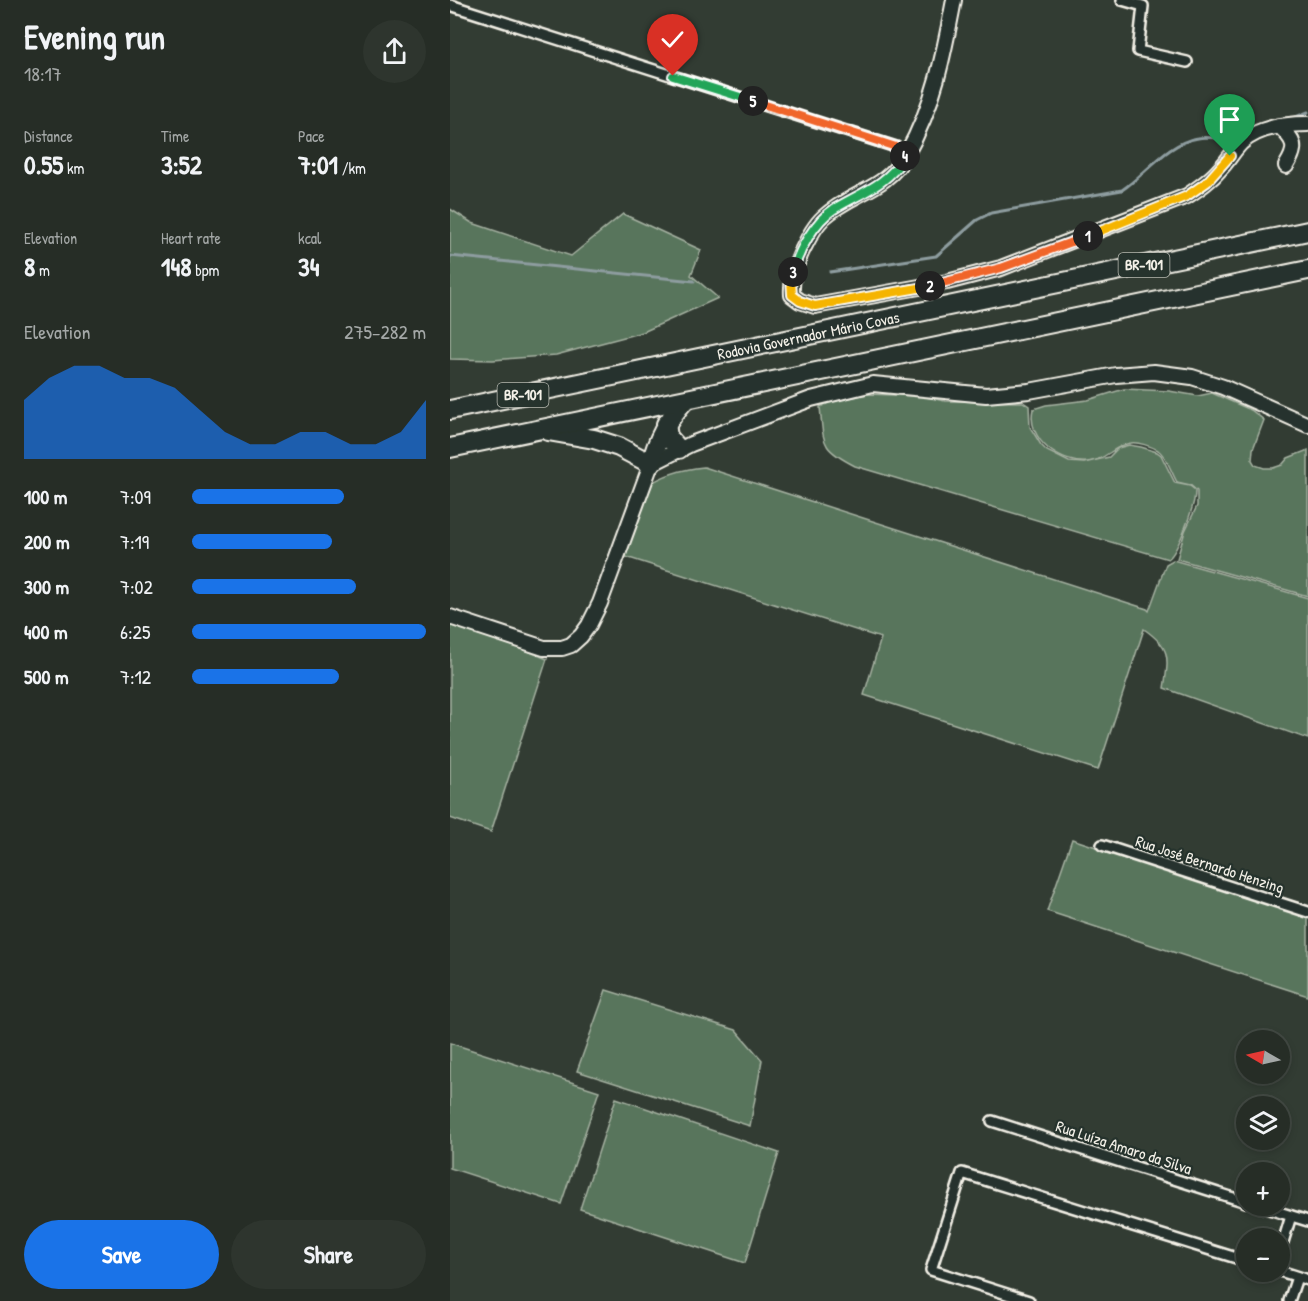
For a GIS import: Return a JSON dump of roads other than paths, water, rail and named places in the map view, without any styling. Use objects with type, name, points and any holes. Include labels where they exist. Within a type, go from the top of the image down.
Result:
[{"type":"highway","name":"Rodovia Governador Mário Covas","points":[[450,410],[1308,231]]},
{"type":"highway","name":"BR-101","points":[[450,448],[1308,270]]},
{"type":"highway","points":[[540,429],[610,444],[651,464],[654,450],[666,424],[685,400]]},
{"type":"highway","points":[[666,424],[668,437],[679,450]]},
{"type":"street","points":[[954,0],[938,77],[925,116],[907,154],[882,183],[833,210],[823,217],[814,229],[794,268],[791,280],[792,295],[800,301],[815,306],[843,302],[947,282],[1009,265],[1187,196],[1207,182],[1249,137],[1279,126],[1308,124]]},
{"type":"street","points":[[1122,0],[1143,6],[1138,51],[1188,62]]},
{"type":"street","points":[[450,5],[896,147],[907,154]]},
{"type":"street","points":[[1279,126],[1288,134],[1294,146],[1293,156],[1286,166]]},
{"type":"street","points":[[450,618],[544,648],[562,648],[571,645],[582,636],[600,603],[651,464],[679,450],[811,399],[873,384],[986,395],[1029,391],[1116,375],[1154,372],[1192,377],[1223,387],[1308,425]]},
{"type":"street","name":"Rua José Bernardo Henzing","points":[[1102,845],[1308,912]]},
{"type":"street","name":"Rua Luíza Amaro da Silva","points":[[992,1121],[1236,1199]]},
{"type":"street","points":[[1029,1301],[931,1270],[962,1173],[1236,1258]]},
{"type":"street","points":[[1287,1228],[1291,1216],[1308,1221]]},
{"type":"street","points":[[1290,1275],[1308,1280]]},
{"type":"street","points":[[1289,1301],[1297,1277]]},
{"type":"waterway","points":[[1291,119],[1308,112]]},
{"type":"waterway","points":[[830,272],[936,256],[977,220],[991,213],[1122,190],[1167,152],[1187,141],[1201,137],[1226,138],[1245,134]]},
{"type":"waterway","points":[[450,256],[694,281]]}]
